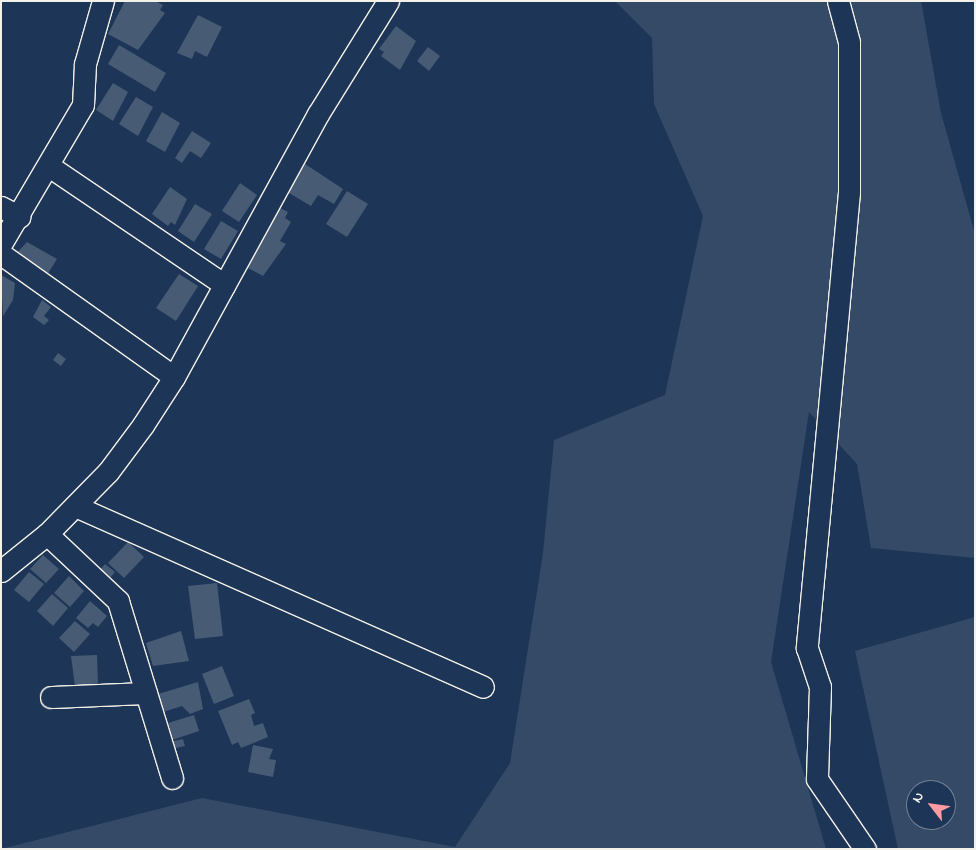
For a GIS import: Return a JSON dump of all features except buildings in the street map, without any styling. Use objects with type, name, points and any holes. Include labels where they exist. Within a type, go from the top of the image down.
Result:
[{"type":"street","points":[[1,244],[10,212],[49,166],[82,105],[85,64],[103,1]]},
{"type":"street","points":[[1,571],[48,534],[108,472],[174,377],[318,114],[388,1]]},
{"type":"street","points":[[838,1],[849,42],[849,192],[807,648],[820,688],[817,779],[865,849]]},
{"type":"street","points":[[49,166],[225,285]]},
{"type":"street","points":[[1,254],[174,377]]},
{"type":"street","points":[[75,506],[483,688]]},
{"type":"street","points":[[48,534],[118,601],[172,778]]},
{"type":"street","points":[[51,697],[146,693]]},
{"type":"shaded area","points":[[615,1],[921,1],[941,113],[975,234],[975,558],[871,548],[857,464],[809,412],[771,662],[826,849],[1,849],[202,798],[455,847],[510,763],[543,553],[554,440],[665,395],[703,216],[654,104],[652,38]]},
{"type":"shaded area","points":[[975,617],[975,849],[898,849],[855,651]]}]
